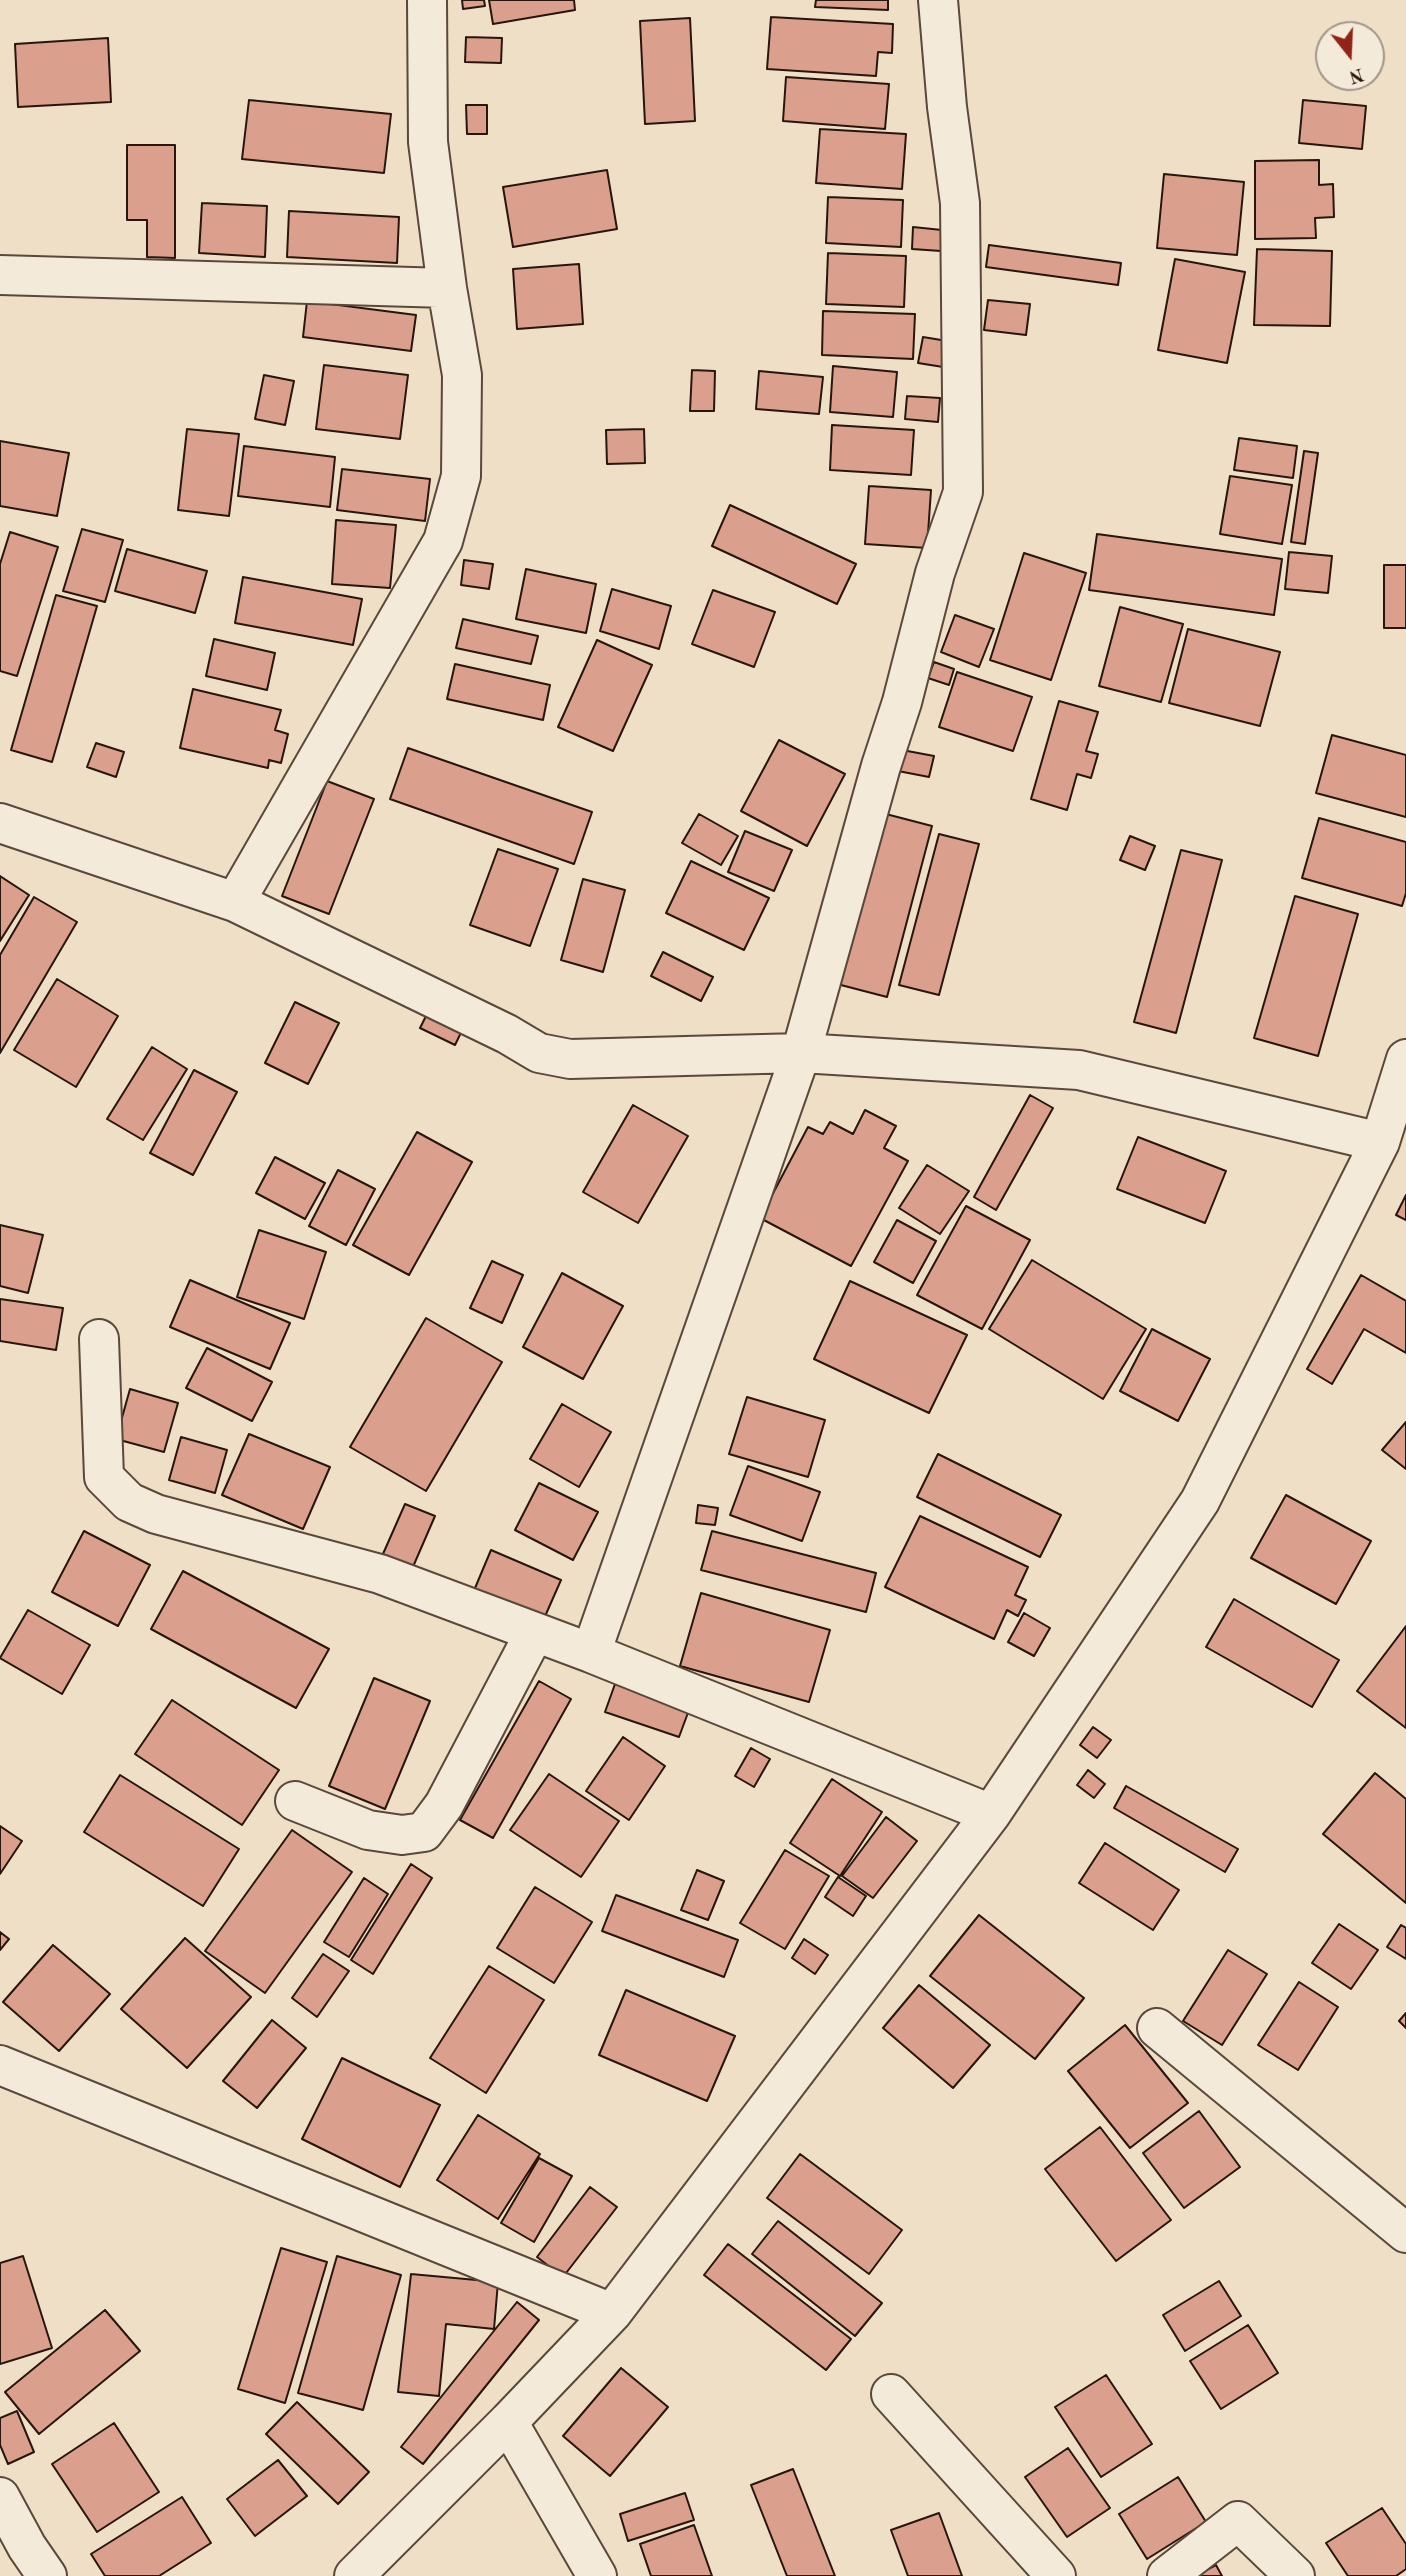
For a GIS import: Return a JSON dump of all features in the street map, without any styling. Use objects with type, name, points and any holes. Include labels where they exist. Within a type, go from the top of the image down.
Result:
[{"type":"street","points":[[235,902],[443,541],[461,475],[462,375],[447,288],[428,142],[427,0]]},
{"type":"street","points":[[591,1653],[801,1053],[881,766],[902,702],[935,573],[963,492],[960,203],[947,107],[938,0]]},
{"type":"street","points":[[0,275],[447,288]]},
{"type":"street","points":[[0,822],[235,902],[507,1034],[538,1053],[570,1059],[801,1053],[1079,1070],[1380,1142]]},
{"type":"street","points":[[354,2576],[612,2313],[991,1814],[1200,1501],[1380,1142],[1406,1059]]},
{"type":"street","points":[[99,1339],[104,1477],[129,1502],[156,1514],[380,1574],[591,1653],[991,1814]]},
{"type":"street","points":[[295,1801],[368,1830],[402,1835],[424,1832],[444,1805],[536,1632]]},
{"type":"street","points":[[1157,2028],[1406,2233]]},
{"type":"street","points":[[0,2065],[612,2313]]},
{"type":"street","points":[[891,2394],[1056,2576]]},
{"type":"street","points":[[508,2422],[597,2576]]},
{"type":"street","points":[[0,2497],[27,2547],[47,2576]]},
{"type":"street","points":[[1167,2576],[1238,2521],[1295,2576]]},
{"type":"building","points":[[462,0],[484,0],[485,6],[463,9]]},
{"type":"building","points":[[489,0],[574,0],[575,10],[493,24]]},
{"type":"building","points":[[816,0],[888,0],[888,10],[815,7]]},
{"type":"building","points":[[771,17],[893,24],[892,53],[878,52],[876,76],[767,69]]},
{"type":"building","points":[[690,18],[695,121],[645,124],[640,21]]},
{"type":"building","points":[[466,37],[502,38],[501,63],[465,62]]},
{"type":"building","points":[[108,38],[111,102],[18,107],[15,44]]},
{"type":"building","points":[[786,77],[889,84],[885,129],[783,121]]},
{"type":"building","points":[[249,100],[391,114],[384,173],[242,159]]},
{"type":"building","points":[[1303,100],[1366,106],[1362,149],[1299,143]]},
{"type":"building","points":[[466,105],[487,105],[487,134],[467,134]]},
{"type":"building","points":[[820,129],[906,134],[902,189],[816,183]]},
{"type":"building","points":[[127,145],[175,145],[175,258],[147,257],[147,220],[127,220]]},
{"type":"building","points":[[1319,160],[1319,185],[1333,184],[1334,217],[1315,218],[1316,238],[1255,239],[1255,161]]},
{"type":"building","points":[[607,170],[617,229],[513,247],[503,187]]},
{"type":"building","points":[[1164,174],[1244,182],[1237,255],[1157,248]]},
{"type":"building","points":[[828,197],[903,200],[901,247],[826,243]]},
{"type":"building","points":[[202,203],[267,206],[265,257],[199,253]]},
{"type":"building","points":[[289,211],[399,217],[397,263],[287,257]]},
{"type":"building","points":[[913,227],[942,230],[941,251],[912,249]]},
{"type":"building","points":[[989,245],[1121,263],[1118,285],[986,267]]},
{"type":"building","points":[[1257,249],[1332,251],[1330,326],[1254,325]]},
{"type":"building","points":[[828,253],[906,256],[904,307],[826,304]]},
{"type":"building","points":[[1175,259],[1245,272],[1227,363],[1158,350]]},
{"type":"building","points":[[579,264],[583,324],[517,329],[513,269]]},
{"type":"building","points":[[988,300],[1030,304],[1026,335],[984,330]]},
{"type":"building","points":[[307,301],[416,315],[411,351],[303,337]]},
{"type":"building","points":[[823,311],[915,314],[913,359],[822,355]]},
{"type":"building","points":[[923,337],[947,341],[943,367],[918,363]]},
{"type":"building","points":[[324,365],[408,375],[400,439],[316,429]]},
{"type":"building","points":[[833,366],[897,372],[893,417],[830,412]]},
{"type":"building","points":[[692,370],[715,371],[714,411],[690,411]]},
{"type":"building","points":[[759,371],[823,377],[819,414],[756,409]]},
{"type":"building","points":[[264,375],[294,381],[285,425],[255,419]]},
{"type":"building","points":[[907,396],[940,398],[938,422],[905,419]]},
{"type":"building","points":[[832,425],[914,430],[911,475],[830,470]]},
{"type":"building","points":[[187,429],[239,434],[229,516],[178,510]]},
{"type":"building","points":[[644,429],[645,463],[607,464],[606,430]]},
{"type":"building","points":[[1239,438],[1297,446],[1293,478],[1234,470]]},
{"type":"building","points":[[0,441],[69,453],[57,516],[0,506]]},
{"type":"building","points":[[244,446],[335,457],[330,507],[238,496]]},
{"type":"building","points":[[1304,451],[1318,453],[1305,544],[1291,542]]},
{"type":"building","points":[[342,469],[430,479],[425,521],[337,510]]},
{"type":"building","points":[[1230,476],[1292,485],[1282,544],[1220,534]]},
{"type":"building","points":[[869,486],[931,490],[927,548],[865,544]]},
{"type":"building","points":[[730,505],[856,564],[837,604],[712,546]]},
{"type":"building","points":[[336,520],[396,525],[390,588],[332,584]]},
{"type":"building","points":[[82,529],[123,540],[105,602],[63,591]]},
{"type":"building","points":[[10,532],[58,547],[17,676],[0,671],[0,564]]},
{"type":"building","points":[[1097,534],[1282,559],[1274,615],[1089,590]]},
{"type":"building","points":[[127,549],[207,571],[195,613],[115,591]]},
{"type":"building","points":[[1289,552],[1332,556],[1328,593],[1285,589]]},
{"type":"building","points":[[1024,553],[1086,573],[1051,680],[990,660]]},
{"type":"building","points":[[464,560],[493,564],[489,589],[461,585]]},
{"type":"building","points":[[1384,565],[1406,565],[1406,628],[1384,628]]},
{"type":"building","points":[[526,569],[596,584],[586,633],[516,619]]},
{"type":"building","points":[[243,577],[362,599],[353,645],[235,623]]},
{"type":"building","points":[[612,589],[671,606],[659,649],[600,631]]},
{"type":"building","points":[[713,590],[775,612],[754,667],[692,644]]},
{"type":"building","points":[[56,595],[97,606],[52,762],[11,750]]},
{"type":"building","points":[[1120,607],[1183,624],[1161,702],[1099,686]]},
{"type":"building","points":[[955,615],[994,629],[979,667],[941,652]]},
{"type":"building","points":[[463,619],[538,636],[531,664],[456,648]]},
{"type":"building","points":[[1188,629],[1280,652],[1260,726],[1169,703]]},
{"type":"building","points":[[214,639],[275,653],[267,690],[206,676]]},
{"type":"building","points":[[597,640],[652,665],[613,751],[558,727]]},
{"type":"building","points":[[934,662],[954,669],[949,685],[928,678]]},
{"type":"building","points":[[455,664],[550,685],[543,720],[447,699]]},
{"type":"building","points":[[957,672],[1032,697],[1013,751],[939,727]]},
{"type":"building","points":[[193,689],[281,710],[275,730],[288,734],[281,763],[269,760],[268,768],[180,748]]},
{"type":"building","points":[[1059,701],[1098,712],[1086,751],[1098,754],[1091,778],[1077,774],[1067,810],[1031,799]]},
{"type":"building","points":[[1332,735],[1406,755],[1406,817],[1316,793]]},
{"type":"building","points":[[779,740],[845,774],[807,846],[741,811]]},
{"type":"building","points":[[96,743],[124,752],[116,777],[87,767]]},
{"type":"building","points":[[408,748],[592,812],[574,864],[390,799]]},
{"type":"building","points":[[902,750],[934,756],[929,777],[898,771]]},
{"type":"building","points":[[327,781],[374,799],[329,914],[282,896]]},
{"type":"building","points":[[882,813],[932,826],[887,997],[837,984]]},
{"type":"building","points":[[699,814],[738,836],[721,865],[682,843]]},
{"type":"building","points":[[1319,818],[1406,842],[1406,893],[1402,906],[1302,878]]},
{"type":"building","points":[[745,831],[792,850],[774,891],[728,872]]},
{"type":"building","points":[[939,834],[979,844],[939,995],[899,985]]},
{"type":"building","points":[[1130,836],[1155,846],[1145,870],[1120,860]]},
{"type":"building","points":[[498,849],[558,869],[530,946],[470,925]]},
{"type":"building","points":[[1181,850],[1222,860],[1176,1033],[1134,1022]]},
{"type":"building","points":[[691,861],[769,898],[744,950],[666,913]]},
{"type":"building","points":[[0,876],[29,895],[0,941]]},
{"type":"building","points":[[583,879],[625,890],[603,972],[561,960]]},
{"type":"building","points":[[1295,896],[1358,914],[1318,1056],[1254,1038]]},
{"type":"building","points":[[34,897],[77,922],[0,1053],[0,955]]},
{"type":"building","points":[[663,952],[713,977],[701,1001],[651,976]]},
{"type":"building","points":[[57,979],[118,1016],[76,1087],[14,1050]]},
{"type":"building","points":[[434,1000],[469,1016],[455,1045],[420,1028]]},
{"type":"building","points":[[295,1002],[339,1023],[308,1084],[265,1063]]},
{"type":"building","points":[[152,1047],[187,1069],[143,1140],[107,1119]]},
{"type":"building","points":[[194,1070],[237,1092],[193,1175],[150,1153]]},
{"type":"building","points":[[1030,1095],[1053,1108],[996,1210],[974,1197]]},
{"type":"building","points":[[633,1105],[688,1136],[638,1223],[583,1192]]},
{"type":"building","points":[[865,1110],[896,1126],[884,1148],[908,1161],[851,1266],[760,1218],[808,1127],[823,1134],[830,1122],[853,1134]]},
{"type":"building","points":[[417,1132],[472,1162],[409,1275],[353,1245]]},
{"type":"building","points":[[1138,1137],[1226,1171],[1205,1223],[1117,1189]]},
{"type":"building","points":[[275,1157],[325,1183],[305,1219],[256,1193]]},
{"type":"building","points":[[927,1165],[969,1191],[940,1234],[899,1208]]},
{"type":"building","points":[[338,1170],[375,1189],[346,1245],[309,1226]]},
{"type":"building","points":[[1406,1195],[1406,1220],[1396,1215]]},
{"type":"building","points":[[966,1206],[1030,1240],[982,1329],[917,1295]]},
{"type":"building","points":[[897,1220],[936,1241],[913,1283],[874,1262]]},
{"type":"building","points":[[0,1225],[43,1235],[28,1293],[0,1286]]},
{"type":"building","points":[[259,1230],[326,1252],[304,1319],[237,1297]]},
{"type":"building","points":[[1032,1260],[1146,1329],[1103,1399],[989,1329]]},
{"type":"building","points":[[492,1261],[523,1275],[502,1323],[470,1308]]},
{"type":"building","points":[[562,1273],[623,1306],[583,1379],[523,1347]]},
{"type":"building","points":[[1361,1275],[1406,1301],[1406,1353],[1364,1329],[1332,1384],[1307,1369]]},
{"type":"building","points":[[190,1280],[290,1323],[270,1369],[170,1327]]},
{"type":"building","points":[[850,1281],[967,1335],[929,1413],[814,1359]]},
{"type":"building","points":[[0,1299],[63,1308],[56,1350],[0,1341]]},
{"type":"building","points":[[426,1318],[502,1362],[426,1491],[350,1447]]},
{"type":"building","points":[[1152,1329],[1210,1359],[1178,1421],[1120,1391]]},
{"type":"building","points":[[207,1348],[272,1382],[252,1421],[186,1388]]},
{"type":"building","points":[[130,1389],[178,1403],[164,1452],[116,1439]]},
{"type":"building","points":[[747,1397],[825,1420],[808,1477],[729,1454]]},
{"type":"building","points":[[562,1404],[611,1432],[579,1487],[530,1459]]},
{"type":"building","points":[[1406,1422],[1406,1469],[1382,1450]]},
{"type":"building","points":[[249,1434],[330,1467],[303,1529],[222,1495]]},
{"type":"building","points":[[181,1437],[227,1450],[215,1493],[169,1480]]},
{"type":"building","points":[[938,1454],[1061,1515],[1040,1557],[917,1497]]},
{"type":"building","points":[[748,1466],[820,1492],[802,1541],[730,1515]]},
{"type":"building","points":[[539,1483],[598,1512],[573,1560],[515,1530]]},
{"type":"building","points":[[1286,1495],[1371,1541],[1336,1604],[1251,1558]]},
{"type":"building","points":[[405,1504],[435,1516],[409,1576],[379,1563]]},
{"type":"building","points":[[698,1505],[718,1508],[715,1525],[696,1523]]},
{"type":"building","points":[[920,1516],[1028,1567],[1015,1595],[1026,1600],[1018,1616],[1007,1610],[994,1639],[885,1587]]},
{"type":"building","points":[[84,1531],[150,1565],[118,1626],[52,1592]]},
{"type":"building","points":[[712,1531],[876,1573],[866,1612],[701,1570]]},
{"type":"building","points":[[491,1550],[561,1580],[539,1630],[470,1600]]},
{"type":"building","points":[[183,1571],[329,1649],[296,1708],[151,1629]]},
{"type":"building","points":[[701,1593],[830,1630],[809,1702],[680,1666]]},
{"type":"building","points":[[1234,1599],[1339,1660],[1312,1707],[1206,1647]]},
{"type":"building","points":[[28,1610],[90,1645],[62,1694],[0,1658]]},
{"type":"building","points":[[1024,1613],[1050,1628],[1034,1656],[1008,1642]]},
{"type":"building","points":[[1406,1626],[1406,1728],[1357,1691]]},
{"type":"building","points":[[374,1678],[430,1701],[385,1809],[329,1786]]},
{"type":"building","points":[[539,1681],[571,1699],[493,1838],[460,1820]]},
{"type":"building","points":[[615,1684],[689,1710],[679,1737],[605,1712]]},
{"type":"building","points":[[172,1700],[279,1770],[242,1825],[135,1754]]},
{"type":"building","points":[[1093,1727],[1111,1740],[1097,1758],[1080,1745]]},
{"type":"building","points":[[623,1737],[665,1766],[629,1820],[586,1791]]},
{"type":"building","points":[[751,1748],[770,1759],[754,1787],[735,1776]]},
{"type":"building","points":[[1088,1770],[1105,1784],[1094,1798],[1077,1785]]},
{"type":"building","points":[[1375,1773],[1406,1799],[1406,1903],[1323,1834]]},
{"type":"building","points":[[549,1774],[619,1821],[581,1877],[510,1830]]},
{"type":"building","points":[[120,1775],[239,1849],[203,1906],[84,1832]]},
{"type":"building","points":[[832,1779],[882,1812],[840,1876],[790,1843]]},
{"type":"building","points":[[1126,1786],[1238,1849],[1225,1872],[1114,1808]]},
{"type":"building","points":[[886,1817],[917,1841],[873,1898],[842,1876]]},
{"type":"building","points":[[0,1826],[22,1841],[0,1874]]},
{"type":"building","points":[[292,1830],[352,1872],[265,1993],[205,1951]]},
{"type":"building","points":[[1105,1843],[1179,1890],[1153,1930],[1079,1883]]},
{"type":"building","points":[[785,1850],[829,1876],[785,1949],[740,1923]]},
{"type":"building","points":[[411,1864],[432,1878],[373,1974],[351,1960]]},
{"type":"building","points":[[697,1870],[724,1881],[708,1920],[681,1910]]},
{"type":"building","points":[[838,1877],[866,1896],[853,1916],[825,1897]]},
{"type":"building","points":[[364,1878],[388,1894],[349,1957],[324,1942]]},
{"type":"building","points":[[535,1887],[592,1922],[554,1983],[497,1948]]},
{"type":"building","points":[[616,1895],[738,1940],[724,1977],[602,1931]]},
{"type":"building","points":[[979,1915],[1084,1998],[1035,2059],[930,1976]]},
{"type":"building","points":[[1339,1924],[1378,1950],[1351,1989],[1312,1963]]},
{"type":"building","points":[[1401,1925],[1406,1928],[1406,1959],[1387,1947]]},
{"type":"building","points":[[0,1932],[9,1939],[0,1950]]},
{"type":"building","points":[[185,1938],[251,1997],[187,2068],[121,2009]]},
{"type":"building","points":[[804,1939],[828,1955],[815,1974],[792,1958]]},
{"type":"building","points":[[53,1945],[110,1994],[59,2051],[3,2002]]},
{"type":"building","points":[[1228,1950],[1267,1974],[1222,2045],[1183,2021]]},
{"type":"building","points":[[323,1954],[349,1971],[317,2017],[292,1998]]},
{"type":"building","points":[[489,1966],[544,2000],[486,2093],[430,2058]]},
{"type":"building","points":[[1299,1982],[1338,2007],[1298,2070],[1258,2045]]},
{"type":"building","points":[[919,1985],[990,2045],[953,2088],[883,2028]]},
{"type":"building","points":[[626,1990],[735,2036],[707,2101],[599,2055]]},
{"type":"building","points":[[1406,2013],[1406,2028],[1399,2021]]},
{"type":"building","points":[[272,2020],[306,2048],[257,2108],[223,2081]]},
{"type":"building","points":[[1125,2025],[1188,2103],[1130,2148],[1068,2071]]},
{"type":"building","points":[[342,2058],[440,2105],[400,2187],[302,2139]]},
{"type":"building","points":[[1199,2111],[1240,2167],[1184,2208],[1143,2153]]},
{"type":"building","points":[[478,2115],[540,2154],[498,2219],[437,2180]]},
{"type":"building","points":[[1100,2127],[1171,2220],[1116,2261],[1045,2169]]},
{"type":"building","points":[[800,2154],[902,2230],[869,2274],[767,2198]]},
{"type":"building","points":[[539,2158],[572,2176],[534,2242],[501,2223]]},
{"type":"building","points":[[590,2187],[617,2207],[563,2277],[537,2257]]},
{"type":"building","points":[[778,2221],[882,2303],[855,2336],[752,2254]]},
{"type":"building","points":[[728,2244],[851,2339],[826,2370],[704,2275]]},
{"type":"building","points":[[281,2248],[327,2262],[285,2403],[238,2389]]},
{"type":"building","points":[[23,2256],[52,2348],[0,2364],[0,2263]]},
{"type":"building","points":[[337,2256],[401,2275],[363,2410],[298,2393]]},
{"type":"building","points":[[411,2274],[498,2282],[494,2329],[446,2324],[439,2396],[398,2392]]},
{"type":"building","points":[[1219,2281],[1241,2316],[1185,2351],[1163,2315]]},
{"type":"building","points":[[517,2302],[539,2320],[423,2464],[401,2447]]},
{"type":"building","points":[[105,2310],[140,2351],[39,2434],[5,2392]]},
{"type":"building","points":[[1248,2325],[1278,2373],[1221,2409],[1190,2361]]},
{"type":"building","points":[[621,2368],[668,2407],[610,2476],[563,2436]]},
{"type":"building","points":[[1106,2375],[1152,2444],[1101,2477],[1055,2407]]},
{"type":"building","points":[[297,2402],[369,2472],[338,2504],[266,2434]]},
{"type":"building","points":[[17,2411],[34,2452],[8,2464],[0,2445],[0,2418]]},
{"type":"building","points":[[114,2423],[159,2492],[97,2532],[52,2464]]},
{"type":"building","points":[[1068,2448],[1110,2508],[1067,2537],[1025,2477]]},
{"type":"building","points":[[278,2460],[307,2496],[255,2536],[227,2499]]},
{"type":"building","points":[[793,2469],[835,2576],[787,2576],[751,2485]]},
{"type":"building","points":[[1178,2477],[1206,2522],[1147,2559],[1119,2514]]},
{"type":"building","points":[[685,2493],[694,2520],[628,2541],[620,2514]]},
{"type":"building","points":[[182,2497],[211,2543],[159,2576],[105,2576],[91,2554]]},
{"type":"building","points":[[1382,2508],[1406,2544],[1406,2569],[1396,2576],[1348,2576],[1326,2543]]},
{"type":"building","points":[[939,2513],[962,2576],[908,2576],[891,2530]]},
{"type":"building","points":[[694,2525],[712,2576],[651,2576],[640,2544]]},
{"type":"building","points":[[1216,2565],[1222,2576],[1195,2576]]}]
